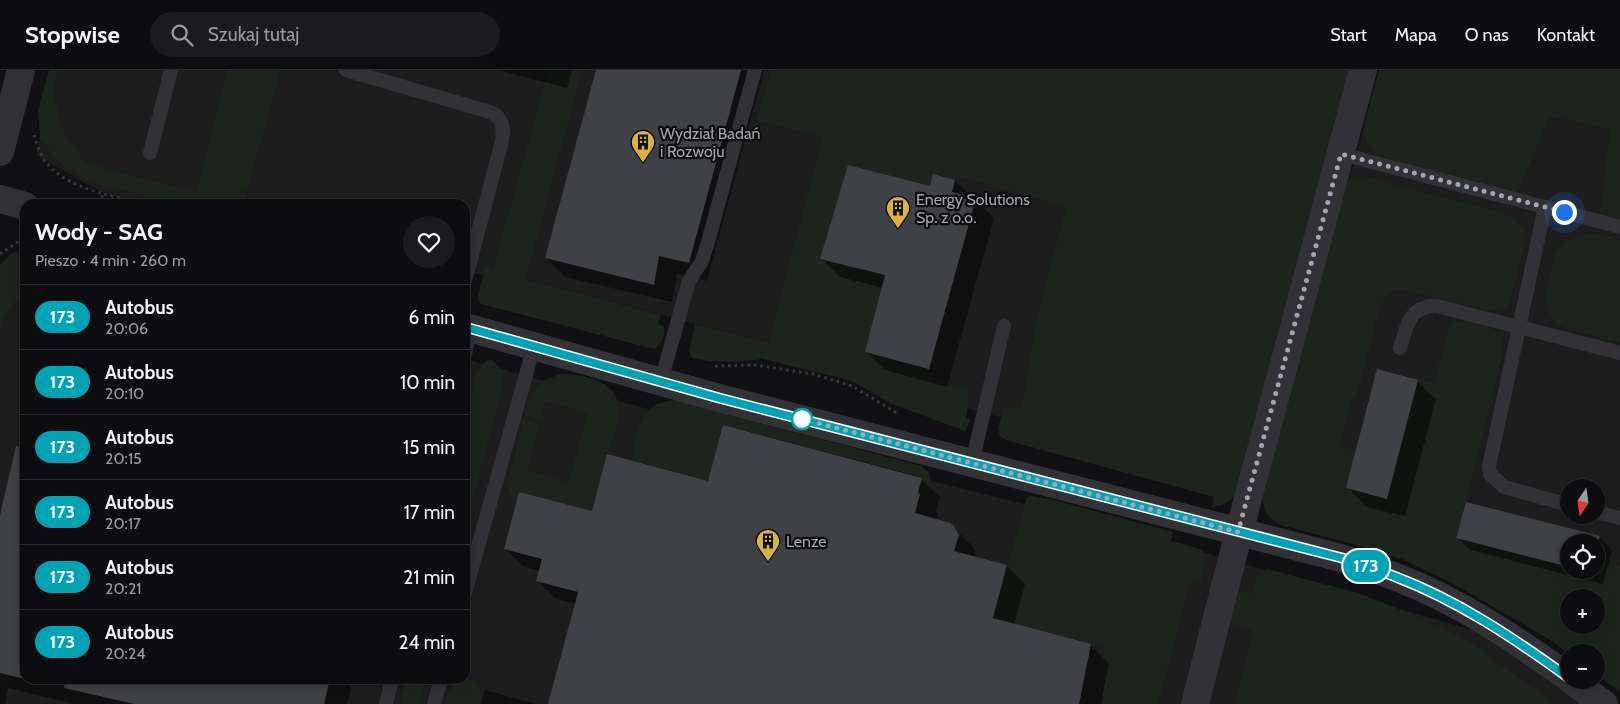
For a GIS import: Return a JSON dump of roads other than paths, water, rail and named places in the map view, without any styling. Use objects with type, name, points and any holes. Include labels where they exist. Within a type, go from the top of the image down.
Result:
[{"type":"street","points":[[0,152],[21,70]]},
{"type":"street","points":[[1195,704],[1238,532],[1363,70]]},
{"type":"street","points":[[0,199],[20,205]]},
{"type":"street","points":[[470,337],[534,346],[719,398],[1342,558],[1397,577],[1448,601],[1522,644],[1560,672]]},
{"type":"street","points":[[1584,689],[1604,704]]},
{"type":"lane","points":[[150,154],[172,70]]},
{"type":"lane","points":[[346,70],[490,112],[497,115],[503,123],[504,132],[501,146],[470,262]]},
{"type":"lane","points":[[661,381],[689,281],[702,261],[708,242],[755,70]]},
{"type":"lane","points":[[1341,154],[1620,227]]},
{"type":"lane","points":[[1545,208],[1489,458],[1490,474],[1496,481],[1509,488],[1560,502]]},
{"type":"lane","points":[[1400,348],[1409,320],[1421,308],[1437,306],[1620,353]]},
{"type":"lane","points":[[972,463],[1004,326]]},
{"type":"lane","points":[[470,575],[534,346]]},
{"type":"lane","points":[[1605,514],[1620,518]]},
{"type":"lane","points":[[386,704],[391,684]]},
{"type":"lane","points":[[434,704],[440,684]]},
{"type":"place","name":"Wydział Badań i Rozwoju","points":[[643,163]]},
{"type":"place","name":"Energy Solutions Sp. z o.o.","points":[[898,229]]},
{"type":"place","name":"Lenze","points":[[768,562]]}]
